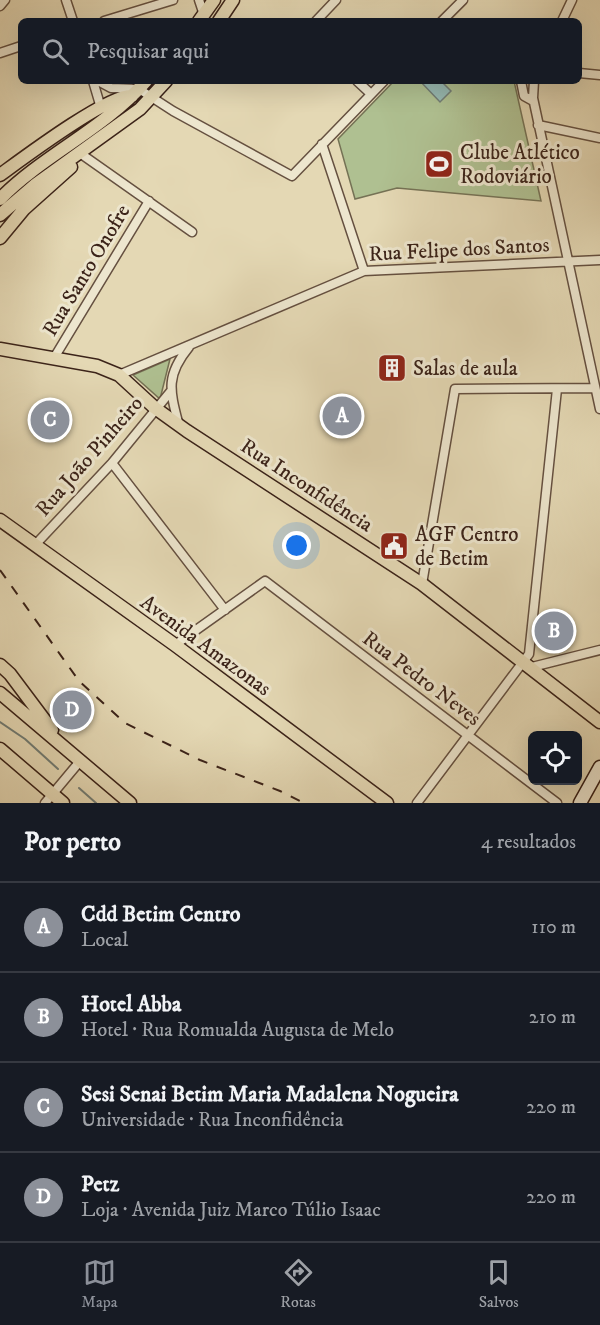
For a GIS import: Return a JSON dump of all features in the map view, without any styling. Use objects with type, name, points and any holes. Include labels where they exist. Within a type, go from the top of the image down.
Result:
[{"type":"main road","points":[[201,18],[214,0]]},
{"type":"main road","points":[[221,18],[233,0]]},
{"type":"main road","points":[[0,238],[24,209],[163,84]]},
{"type":"main road","points":[[0,175],[101,108],[139,89]]},
{"type":"main road","points":[[0,199],[139,89]]},
{"type":"main road","points":[[0,215],[26,191],[119,124]]},
{"type":"main road","name":"Rua Inconfidência","points":[[0,349],[97,366],[119,375],[180,426],[422,584],[600,722]]},
{"type":"main road","name":"Avenida Amazonas","points":[[0,520],[175,645],[387,803]]},
{"type":"main road","points":[[0,666],[10,674],[63,746]]},
{"type":"main road","points":[[0,693],[130,803]]},
{"type":"main road","points":[[0,749],[54,800]]},
{"type":"street","points":[[0,6],[5,0]]},
{"type":"street","points":[[66,0],[72,18]]},
{"type":"street","points":[[114,18],[172,0]]},
{"type":"street","points":[[199,0],[201,18]]},
{"type":"street","points":[[319,18],[336,0]]},
{"type":"street","points":[[445,18],[463,0]]},
{"type":"street","points":[[563,18],[572,0]]},
{"type":"street","points":[[0,53],[18,47]]},
{"type":"street","points":[[582,73],[600,75]]},
{"type":"street","points":[[94,84],[101,108]]},
{"type":"street","points":[[104,84],[111,88],[139,89],[292,176],[381,84]]},
{"type":"street","points":[[360,84],[371,94]]},
{"type":"street","points":[[522,84],[524,96],[533,101]]},
{"type":"street","points":[[534,84],[533,101],[600,409]]},
{"type":"street","points":[[538,125],[600,138]]},
{"type":"street","points":[[322,144],[364,271]]},
{"type":"street","points":[[84,156],[192,232]]},
{"type":"street","name":"Rua Santo Onofre","points":[[54,358],[149,201]]},
{"type":"street","name":"Rua Felipe dos Santos","points":[[119,375],[364,271],[600,260]]},
{"type":"street","points":[[180,426],[171,391],[177,362],[191,344]]},
{"type":"street","points":[[422,584],[455,389],[595,388]]},
{"type":"street","points":[[417,803],[528,664],[557,389]]},
{"type":"street","name":"Rua João Pinheiro","points":[[35,545],[112,463],[171,391]]},
{"type":"street","points":[[112,463],[225,610],[175,645]]},
{"type":"street","name":"Rua Pedro Neves","points":[[225,610],[265,581],[557,803]]},
{"type":"street","points":[[528,664],[600,650]]},
{"type":"street","points":[[54,800],[81,760]]},
{"type":"street","points":[[580,803],[600,768]]},
{"type":"green space","name":"Clube Atlético Rodoviário","points":[[391,84],[515,84],[541,201],[397,188],[355,199],[338,139]]},
{"type":"green space","points":[[170,359],[160,399],[133,375]]},
{"type":"water","points":[[423,84],[444,84],[451,91],[440,102]]},
{"type":"waterway","points":[[0,722],[25,739],[58,769]]},
{"type":"waterway","points":[[79,788],[96,803]]},
{"type":"railway","points":[[0,570],[79,681],[125,723],[200,760],[280,791],[304,803]]},
{"type":"place","name":"Clube Atlético Rodoviário","points":[[439,164]]},
{"type":"place","name":"Salas de aula","points":[[392,368]]},
{"type":"place","name":"Cdd Betim Centro","points":[[342,416]]},
{"type":"place","name":"Sesi Senai Betim Maria Madalena Nogueira","points":[[50,420]]},
{"type":"place","name":"AGF Centro de Betim","points":[[394,546]]},
{"type":"place","name":"Hotel Abba","points":[[554,631]]},
{"type":"place","name":"Petz","points":[[72,710]]}]
